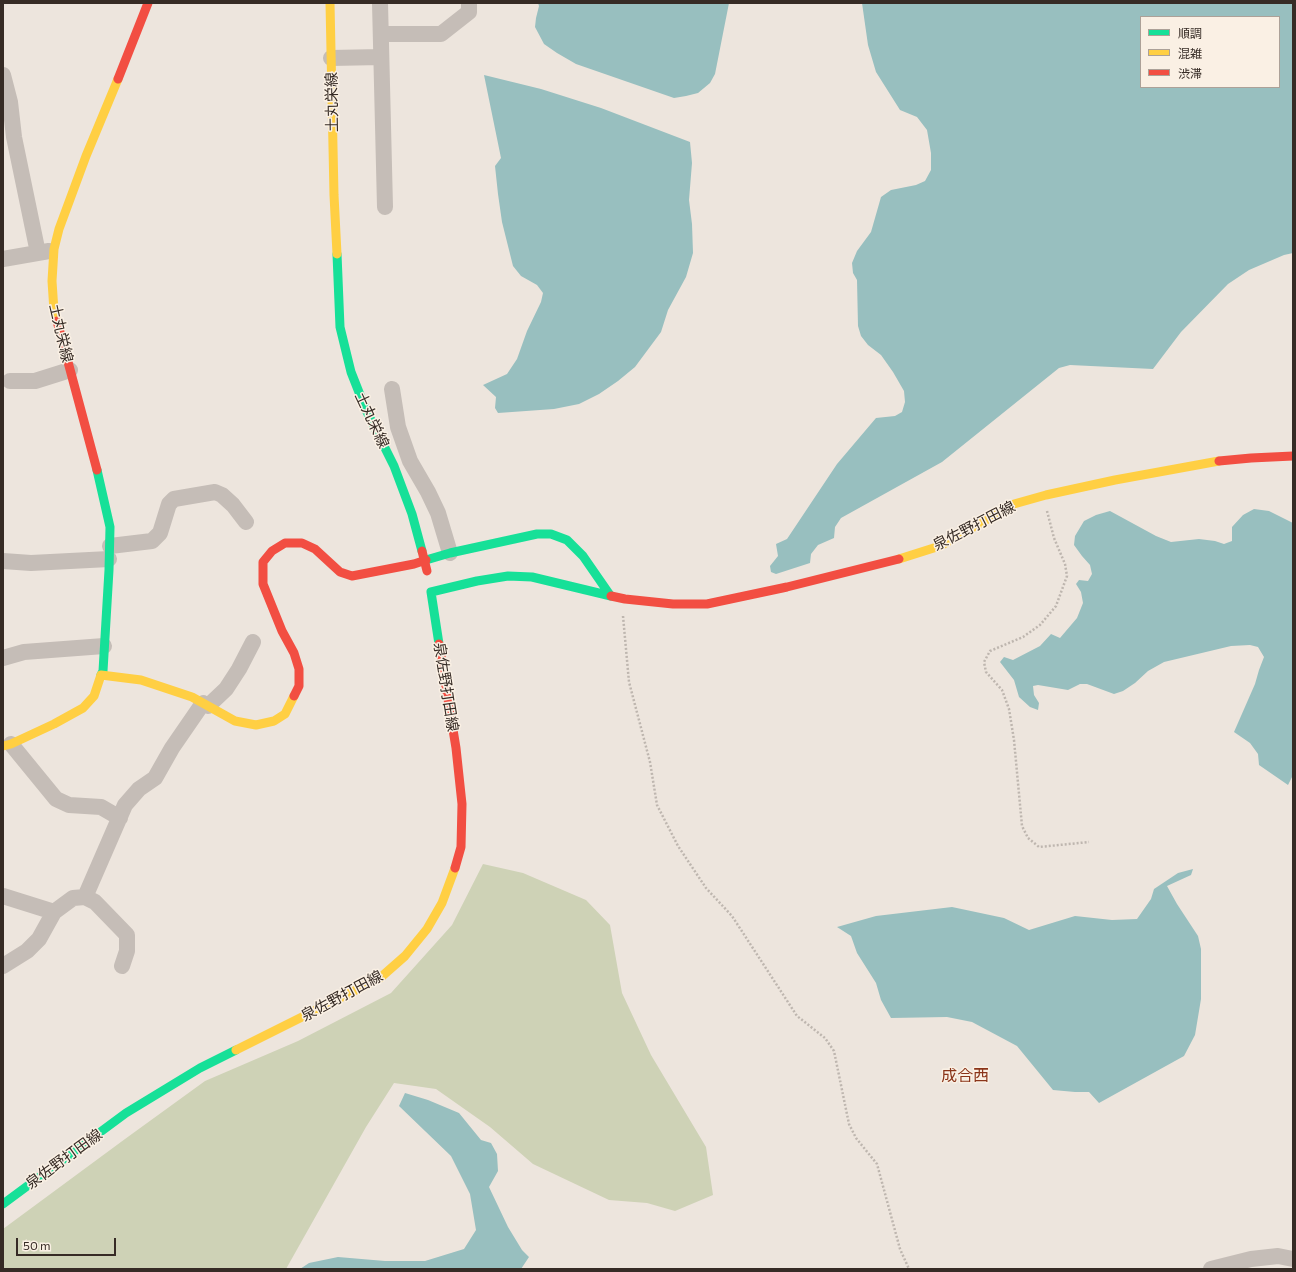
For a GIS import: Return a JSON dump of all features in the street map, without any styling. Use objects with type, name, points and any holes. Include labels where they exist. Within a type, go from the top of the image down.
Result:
[{"type":"main road","name":"土丸栄線","points":[[101,675],[103,671],[110,527],[54,311],[52,281],[54,249],[59,229],[86,156],[119,78],[148,3]]},
{"type":"main road","name":"土丸栄線","points":[[330,3],[337,271],[340,327],[351,372],[366,410],[394,466],[412,514],[429,581]]},
{"type":"main road","name":"泉佐野打田線","points":[[3,1204],[126,1113],[200,1068],[380,978],[405,956],[427,929],[442,902],[454,872],[461,847],[462,804],[456,748],[429,581],[477,581],[508,576],[532,577],[620,598],[673,604],[707,604],[888,563],[940,546],[1014,504],[1043,495],[1115,480],[1222,462],[1251,458],[1293,456]]},
{"type":"main road","points":[[7,745],[54,724],[83,708],[94,696],[101,675],[141,680],[192,697],[235,721],[256,725],[274,721],[285,714],[299,686],[299,669],[294,653],[282,631],[263,584],[263,562],[272,551],[285,543],[302,543],[315,549],[340,572],[352,576],[414,564],[450,553],[537,534],[551,534],[567,540],[583,556],[610,595]]},
{"type":"street","points":[[380,3],[385,207]]},
{"type":"street","points":[[381,34],[441,34],[469,12],[469,3]]},
{"type":"street","points":[[331,58],[381,57]]},
{"type":"street","points":[[3,75],[10,102],[14,137],[38,253]]},
{"type":"street","points":[[3,259],[54,249]]},
{"type":"street","points":[[10,380],[35,381],[70,370]]},
{"type":"street","points":[[392,389],[398,426],[410,460],[438,512],[450,553]]},
{"type":"street","points":[[3,561],[31,563],[109,552],[152,541],[160,533],[169,504],[174,499],[215,492],[222,495],[233,505],[246,522]]},
{"type":"street","points":[[85,897],[125,805],[139,789],[155,778],[172,748],[205,704],[226,689],[239,669],[253,642]]},
{"type":"street","points":[[3,658],[24,652],[104,646]]},
{"type":"street","points":[[7,745],[56,799],[69,805],[101,807],[120,818]]},
{"type":"street","points":[[3,896],[54,912]]},
{"type":"street","points":[[3,966],[27,951],[39,939],[54,912],[73,898],[85,897],[95,902],[127,935],[128,951],[122,966]]},
{"type":"street","points":[[1211,1269],[1251,1259],[1278,1256],[1293,1259]]},
{"type":"path","points":[[1043,495],[1054,538],[1065,564],[1067,576],[1056,606],[1040,625],[1023,637],[990,651],[984,662],[986,672],[1002,690],[1009,710],[1014,740],[1022,826],[1028,838],[1039,847],[1089,842]]},
{"type":"path","points":[[620,598],[624,625],[628,682],[650,762],[657,805],[678,846],[706,888],[732,916],[797,1016],[826,1038],[834,1051],[848,1124],[856,1138],[877,1164],[900,1249],[909,1269]]},
{"type":"green space","points":[[483,864],[523,873],[586,900],[610,925],[622,993],[651,1055],[706,1147],[713,1195],[675,1211],[647,1203],[609,1200],[533,1164],[490,1127],[436,1089],[394,1083],[366,1127],[286,1269],[3,1269],[3,1229],[205,1081],[298,1041],[391,993],[452,925]]},
{"type":"water","points":[[538,3],[729,3],[715,74],[710,83],[698,93],[674,98],[576,64],[544,44],[535,27],[539,6]]},
{"type":"water","points":[[862,3],[1293,3],[1293,253],[1284,255],[1249,270],[1228,284],[1181,332],[1153,369],[1070,365],[1059,368],[942,462],[841,518],[835,527],[834,538],[818,545],[811,554],[810,563],[776,574],[771,572],[770,566],[778,556],[776,544],[787,539],[837,464],[876,418],[895,416],[902,412],[905,402],[904,391],[893,372],[881,355],[868,345],[861,336],[858,326],[857,280],[853,273],[852,263],[857,251],[871,232],[881,197],[891,190],[916,185],[925,181],[931,170],[931,153],[927,130],[917,117],[900,110],[876,72],[868,45]]},
{"type":"water","points":[[484,75],[541,89],[601,108],[690,142],[692,163],[689,200],[693,253],[686,277],[668,310],[661,332],[635,367],[599,394],[579,404],[554,409],[498,413],[495,408],[496,397],[483,385],[507,374],[517,359],[527,331],[541,302],[543,293],[537,285],[521,276],[513,266],[502,222],[498,194],[495,166],[501,158]]},
{"type":"water","points":[[1254,509],[1269,511],[1293,523],[1293,775],[1288,785],[1259,765],[1258,754],[1250,743],[1234,732],[1255,684],[1264,657],[1258,647],[1250,645],[1231,646],[1164,662],[1148,671],[1135,683],[1123,691],[1114,694],[1087,684],[1080,684],[1068,690],[1038,685],[1033,686],[1034,695],[1039,703],[1038,710],[1030,707],[1019,697],[1014,680],[1000,662],[1004,657],[1013,660],[1040,646],[1051,634],[1060,638],[1077,618],[1083,603],[1081,592],[1076,584],[1079,580],[1088,581],[1092,574],[1090,565],[1074,545],[1075,536],[1084,521],[1096,515],[1110,511],[1156,536],[1171,542],[1199,539],[1224,544],[1232,541],[1232,527],[1243,515]]},
{"type":"water","points":[[1193,869],[1191,875],[1167,886],[1198,936],[1201,949],[1201,999],[1195,1035],[1184,1056],[1099,1103],[1089,1092],[1053,1090],[1017,1046],[972,1022],[947,1017],[891,1018],[881,1000],[876,983],[857,953],[851,936],[837,927],[876,916],[952,907],[1004,918],[1029,930],[1075,916],[1112,920],[1137,919],[1151,899],[1154,889],[1178,873]]},
{"type":"water","points":[[405,1093],[428,1100],[459,1113],[481,1140],[491,1143],[497,1154],[498,1171],[489,1187],[508,1227],[522,1250],[529,1257],[521,1269],[300,1269],[309,1263],[338,1257],[385,1261],[425,1261],[464,1249],[476,1230],[470,1194],[451,1156],[399,1106]]},
{"type":"traffic: fast","points":[[337,254],[340,327],[351,372],[366,410],[394,466],[412,514],[422,551]]},
{"type":"traffic: fast","points":[[97,470],[110,527],[103,671],[101,675]]},
{"type":"traffic: fast","points":[[426,560],[450,553],[537,534],[551,534],[567,540],[583,556],[610,595]]},
{"type":"traffic: fast","points":[[439,644],[431,592],[477,581],[508,576],[532,577],[611,596]]},
{"type":"traffic: fast","points":[[3,1204],[126,1113],[200,1068],[236,1050]]},
{"type":"traffic: slow","points":[[330,3],[334,195],[337,254]]},
{"type":"traffic: slow","points":[[57,321],[54,311],[52,281],[54,249],[59,229],[86,156],[118,79]]},
{"type":"traffic: slow","points":[[899,559],[940,546],[1014,504],[1046,495],[1115,480],[1219,461]]},
{"type":"traffic: slow","points":[[3,746],[11,744],[54,724],[83,708],[94,696],[101,675],[141,680],[192,697],[235,721],[256,725],[274,721],[285,714],[294,696]]},
{"type":"traffic: slow","points":[[236,1050],[380,978],[405,956],[427,929],[442,903],[455,868]]},
{"type":"traffic: jam","points":[[118,79],[148,3]]},
{"type":"traffic: jam","points":[[57,321],[97,470]]},
{"type":"traffic: jam","points":[[1219,461],[1293,456]]},
{"type":"traffic: jam","points":[[294,696],[299,686],[299,669],[294,653],[282,631],[263,584],[263,562],[272,551],[285,543],[302,543],[315,549],[340,572],[352,576],[414,564],[426,560]]},
{"type":"traffic: jam","points":[[422,551],[427,571]]},
{"type":"traffic: jam","points":[[611,596],[673,604],[707,604],[787,587],[899,559]]},
{"type":"traffic: jam","points":[[439,644],[456,748],[462,804],[461,847],[455,868]]},
{"type":"district","name":"成合西","points":[[965,1076]]}]
